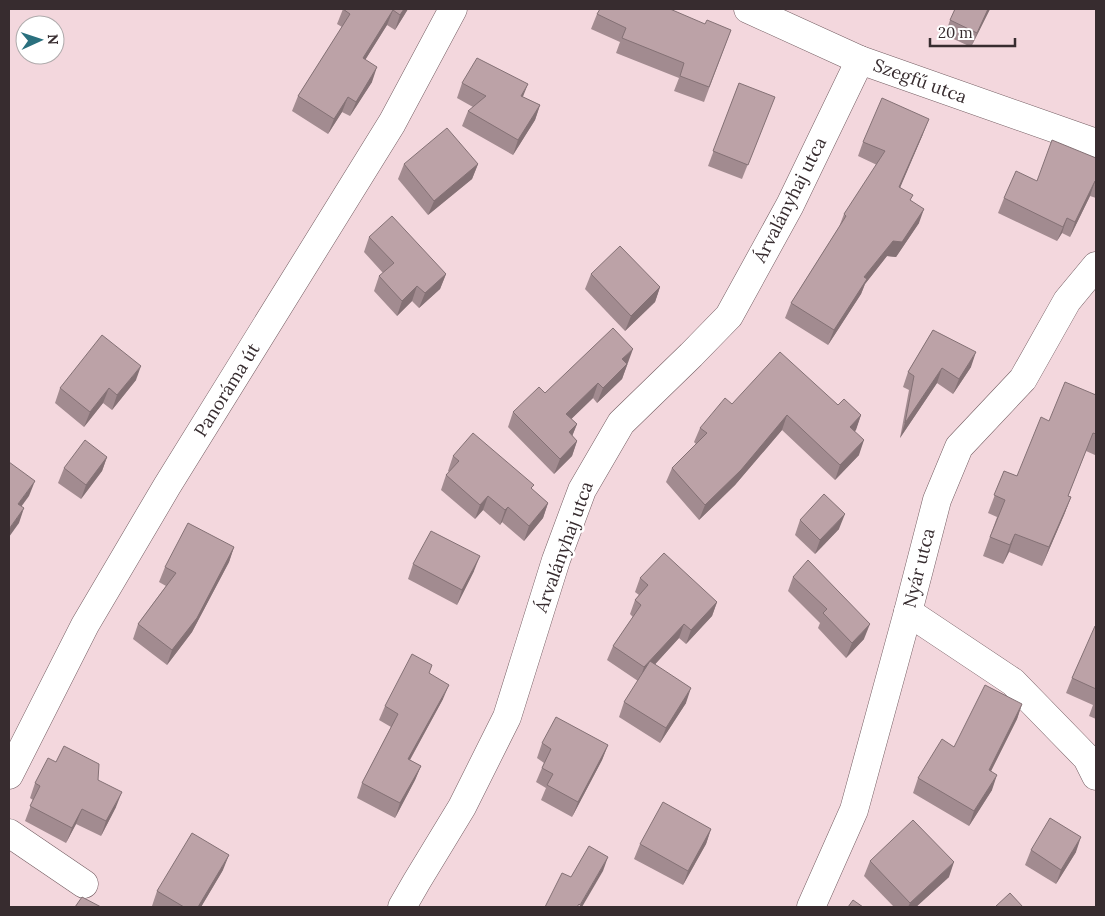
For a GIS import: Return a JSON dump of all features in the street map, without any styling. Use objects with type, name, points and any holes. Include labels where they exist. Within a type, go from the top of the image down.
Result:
[{"type":"street","name":"Panoráma út","points":[[9,775],[85,625],[167,486],[392,123],[453,9]]},
{"type":"street","name":"Szegfű utca","points":[[748,9],[790,17],[860,60],[1096,143]]},
{"type":"street","name":"Árvalányhaj utca","points":[[402,907],[462,807],[507,717],[556,560],[582,490],[621,423],[729,316],[790,205],[860,60]]},
{"type":"street","name":"Nyár utca","points":[[811,907],[854,810],[937,500],[959,447],[1023,379],[1067,301],[1096,266]]},
{"type":"street","points":[[908,612],[1013,682],[1087,758],[1096,776]]},
{"type":"street","points":[[9,833],[84,884]]},
{"type":"building","points":[[343,9],[404,9],[400,15],[393,10],[363,58],[377,67],[356,102],[348,97],[334,119],[298,96],[350,14]]},
{"type":"building","points":[[600,9],[670,9],[705,24],[707,20],[731,30],[709,87],[680,76],[684,63],[622,38],[626,28],[597,14]]},
{"type":"building","points":[[955,9],[988,9],[977,33],[950,20]]},
{"type":"building","points":[[477,58],[528,84],[521,96],[540,105],[518,140],[468,111],[486,96],[462,83]]},
{"type":"building","points":[[739,83],[775,97],[748,165],[713,151]]},
{"type":"building","points":[[882,98],[929,119],[899,187],[913,195],[910,200],[924,209],[902,242],[893,241],[864,277],[867,279],[834,330],[791,303],[846,216],[844,214],[885,151],[863,142]]},
{"type":"building","points":[[447,128],[478,164],[434,201],[404,164]]},
{"type":"building","points":[[1052,140],[1096,158],[1096,182],[1075,222],[1067,218],[1063,227],[1004,198],[1016,171],[1037,181]]},
{"type":"building","points":[[392,216],[446,274],[425,293],[417,286],[402,301],[379,276],[394,263],[369,237]]},
{"type":"building","points":[[620,246],[660,287],[631,316],[591,274]]},
{"type":"building","points":[[613,328],[633,349],[622,359],[627,364],[603,388],[598,383],[566,414],[577,424],[569,432],[577,441],[560,459],[513,412],[539,387],[545,393]]},
{"type":"building","points":[[933,330],[976,352],[959,379],[942,368],[905,423],[914,376],[908,372]]},
{"type":"building","points":[[102,335],[141,366],[117,395],[109,388],[90,412],[60,388]]},
{"type":"building","points":[[780,352],[838,405],[844,399],[861,415],[850,427],[864,440],[840,465],[787,415],[741,470],[705,505],[672,468],[707,433],[700,428],[725,398],[732,404]]},
{"type":"building","points":[[1065,382],[1096,395],[1096,434],[1093,433],[1068,496],[1071,497],[1049,547],[1015,534],[1010,545],[990,537],[1005,500],[994,495],[1004,471],[1017,476],[1041,417],[1049,421]]},
{"type":"building","points":[[473,433],[534,485],[531,488],[548,503],[529,526],[508,507],[505,510],[488,496],[480,505],[446,475],[459,461],[453,456]]},
{"type":"building","points":[[85,440],[107,457],[86,485],[64,468]]},
{"type":"building","points":[[9,462],[35,481],[18,504],[24,508],[9,529]]},
{"type":"building","points":[[824,494],[845,514],[820,540],[800,520]]},
{"type":"building","points":[[188,523],[234,547],[197,618],[172,650],[138,624],[176,573],[165,567]]},
{"type":"building","points":[[431,531],[480,556],[462,590],[413,564]]},
{"type":"building","points":[[664,553],[717,602],[691,630],[684,624],[644,667],[613,646],[641,605],[635,600],[648,585],[640,578]]},
{"type":"building","points":[[808,560],[870,624],[852,643],[823,613],[827,609],[793,577]]},
{"type":"building","points":[[1096,627],[1096,689],[1072,678]]},
{"type":"building","points":[[412,654],[432,665],[429,673],[449,685],[408,759],[421,766],[400,803],[362,783],[398,714],[385,706]]},
{"type":"building","points":[[650,661],[691,688],[666,728],[624,702]]},
{"type":"building","points":[[985,685],[1022,704],[989,770],[997,775],[974,811],[918,778],[942,739],[954,747]]},
{"type":"building","points":[[556,717],[608,745],[578,802],[547,785],[553,774],[542,768],[551,749],[542,743]]},
{"type":"building","points":[[64,746],[99,764],[98,780],[122,792],[106,821],[82,809],[72,828],[30,806],[40,786],[35,783],[48,758],[56,762]]},
{"type":"building","points":[[663,802],[711,829],[688,871],[640,844]]},
{"type":"building","points":[[1050,818],[1081,837],[1061,870],[1031,850]]},
{"type":"building","points":[[913,820],[954,862],[910,903],[870,861]]},
{"type":"building","points":[[192,833],[229,855],[198,907],[184,907],[157,891]]},
{"type":"building","points":[[589,846],[608,857],[580,905],[577,907],[545,907],[562,873],[571,877]]},
{"type":"building","points":[[1010,893],[1023,907],[995,907]]},
{"type":"building","points":[[82,897],[101,907],[75,907]]},
{"type":"building","points":[[853,900],[863,907],[848,907]]}]
